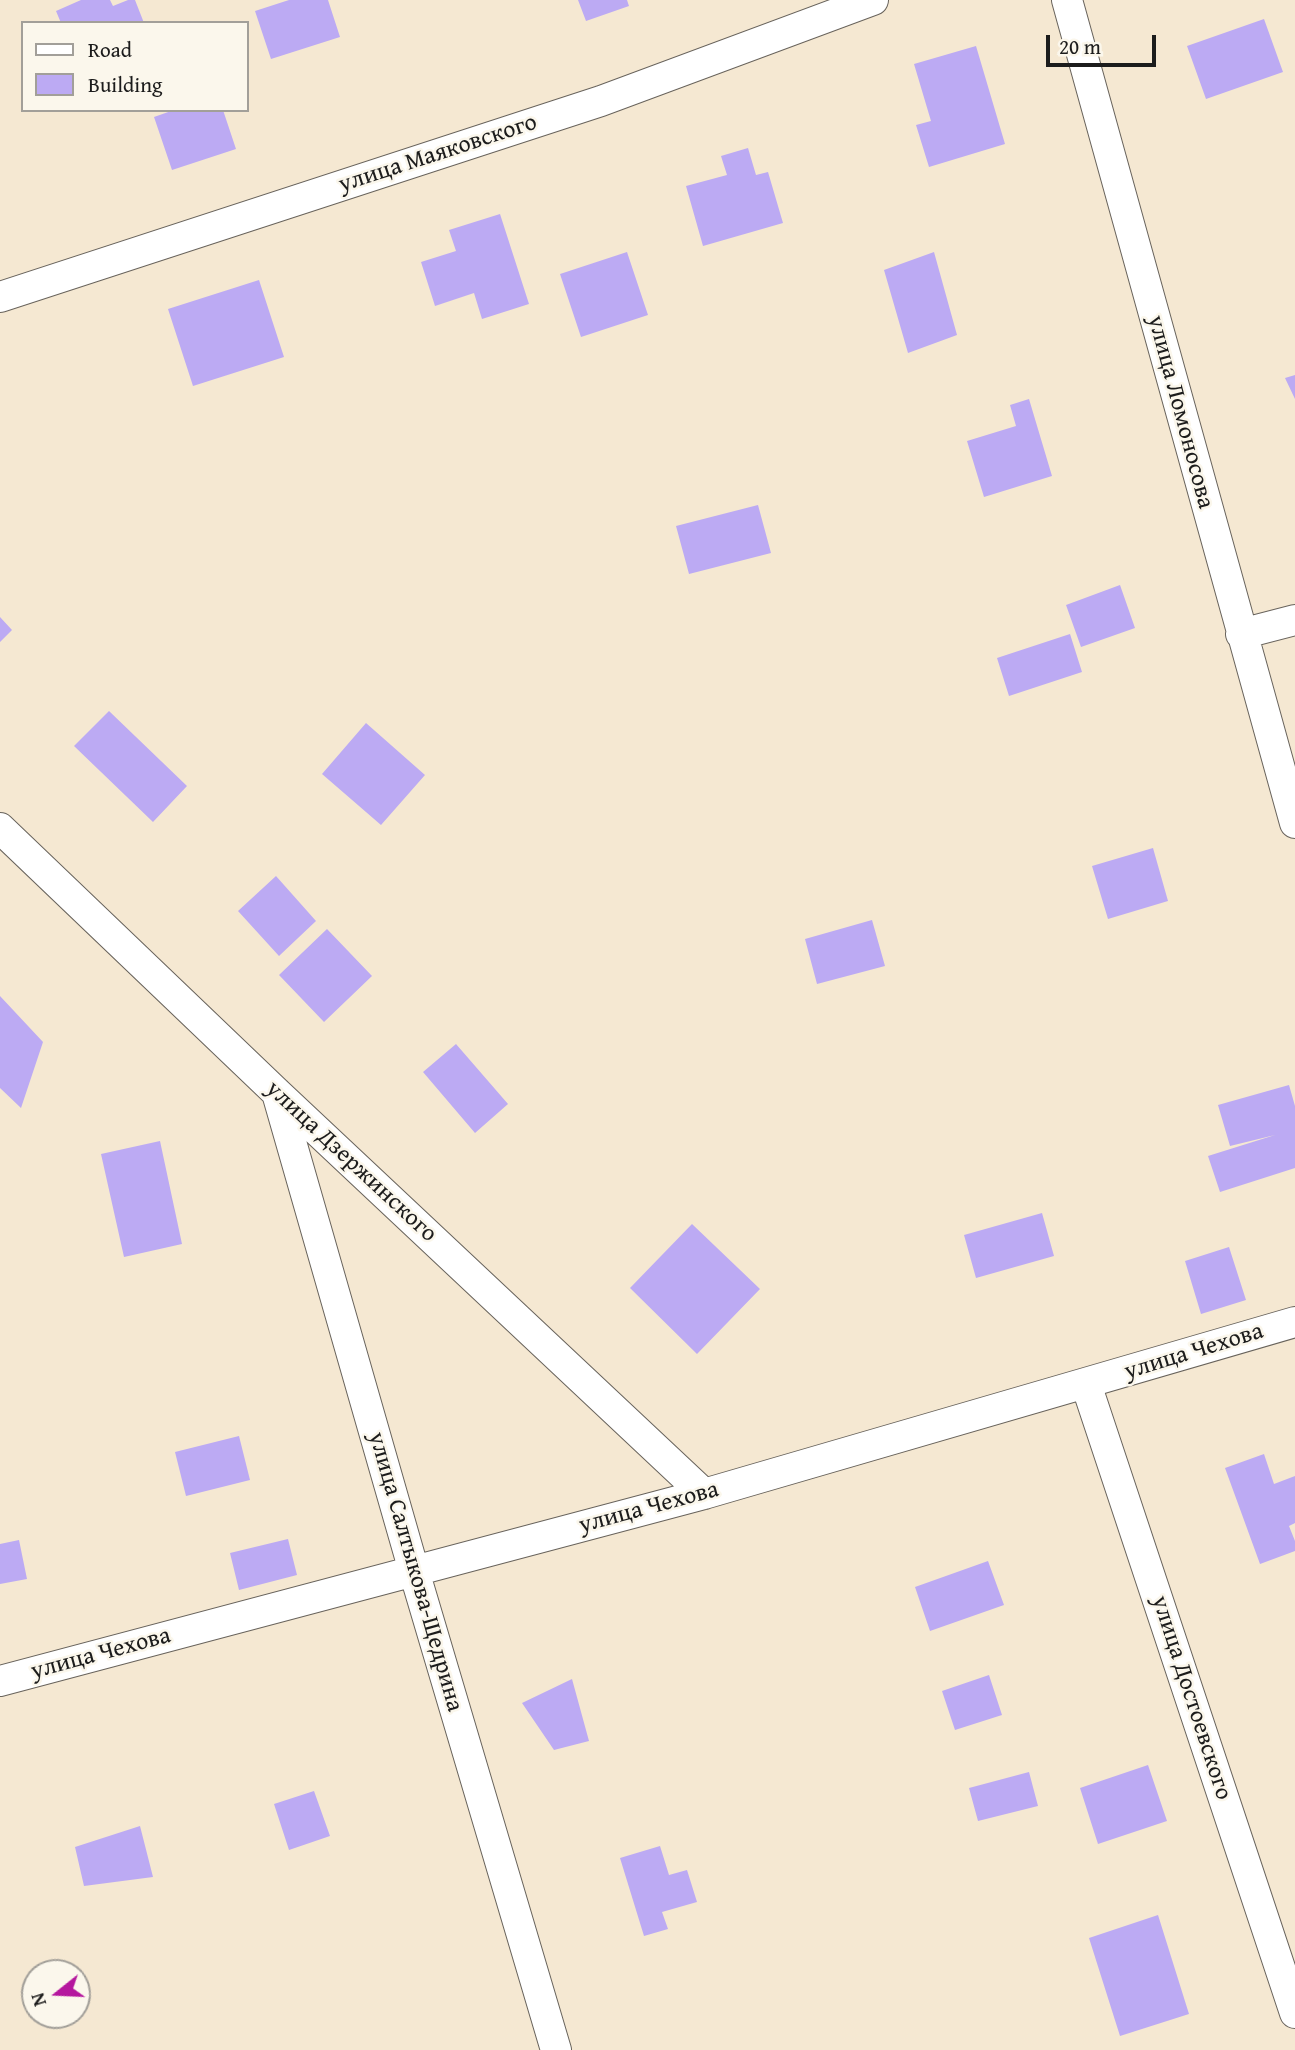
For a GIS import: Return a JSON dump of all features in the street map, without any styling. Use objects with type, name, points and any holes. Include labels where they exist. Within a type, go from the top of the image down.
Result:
[{"type":"street","name":"улица Маяковского","points":[[0,297],[601,101],[873,0]]},
{"type":"street","name":"улица Ломоносова","points":[[1067,0],[1295,823]]},
{"type":"street","points":[[1241,634],[1295,620]]},
{"type":"street","name":"улица Дзержинского","points":[[0,828],[277,1093],[704,1494]]},
{"type":"street","name":"улица Салтыкова-Щедрина","points":[[277,1093],[414,1571],[556,2050]]},
{"type":"street","name":"улица Чехова","points":[[0,1681],[704,1494],[1295,1322]]},
{"type":"street","name":"улица Достоевского","points":[[1086,1384],[1295,2012]]},
{"type":"building","points":[[81,0],[110,0],[113,6],[135,0],[143,21],[60,21],[56,11]]},
{"type":"building","points":[[289,0],[328,0],[340,37],[271,59],[255,11]]},
{"type":"building","points":[[578,0],[627,0],[629,6],[586,21]]},
{"type":"building","points":[[1264,19],[1283,72],[1206,99],[1187,46]]},
{"type":"building","points":[[976,46],[1005,144],[929,167],[916,125],[931,121],[914,64]]},
{"type":"building","points":[[168,112],[224,112],[236,149],[172,170],[154,117]]},
{"type":"building","points":[[748,148],[756,175],[768,172],[783,223],[703,246],[686,186],[727,175],[721,156]]},
{"type":"building","points":[[500,214],[529,304],[482,319],[474,293],[435,306],[421,262],[456,251],[449,230]]},
{"type":"building","points":[[627,252],[648,315],[581,337],[560,274]]},
{"type":"building","points":[[934,252],[957,335],[908,353],[884,270]]},
{"type":"building","points":[[259,280],[284,357],[193,386],[168,309]]},
{"type":"building","points":[[1295,375],[1295,399],[1285,378]]},
{"type":"building","points":[[1029,399],[1052,476],[984,497],[967,441],[1016,426],[1010,405]]},
{"type":"building","points":[[758,505],[771,553],[689,574],[676,526]]},
{"type":"building","points":[[1120,585],[1135,628],[1081,647],[1066,605]]},
{"type":"building","points":[[0,617],[12,630],[0,642]]},
{"type":"building","points":[[1070,634],[1082,672],[1009,696],[997,658]]},
{"type":"building","points":[[109,711],[187,786],[153,822],[74,746]]},
{"type":"building","points":[[366,723],[425,775],[381,825],[322,774]]},
{"type":"building","points":[[1153,848],[1168,901],[1108,919],[1092,866]]},
{"type":"building","points":[[276,876],[316,921],[279,956],[238,911]]},
{"type":"building","points":[[872,920],[885,966],[817,984],[805,939]]},
{"type":"building","points":[[327,929],[372,976],[324,1022],[279,975]]},
{"type":"building","points":[[0,996],[43,1042],[21,1108],[0,1088]]},
{"type":"building","points":[[456,1044],[508,1104],[475,1133],[423,1072]]},
{"type":"building","points":[[1289,1085],[1295,1106],[1295,1168],[1220,1192],[1208,1156],[1275,1135],[1230,1146],[1218,1105]]},
{"type":"building","points":[[160,1141],[182,1244],[124,1257],[101,1154]]},
{"type":"building","points":[[1042,1213],[1054,1256],[976,1278],[964,1235]]},
{"type":"building","points":[[692,1224],[760,1289],[697,1354],[630,1288]]},
{"type":"building","points":[[1229,1247],[1246,1300],[1201,1314],[1185,1261]]},
{"type":"building","points":[[239,1436],[250,1480],[186,1496],[175,1452]]},
{"type":"building","points":[[1264,1454],[1274,1484],[1295,1476],[1295,1523],[1289,1526],[1295,1541],[1295,1551],[1260,1564],[1225,1468]]},
{"type":"building","points":[[288,1539],[297,1575],[239,1590],[230,1553]]},
{"type":"building","points":[[19,1540],[27,1579],[0,1584],[0,1544]]},
{"type":"building","points":[[988,1561],[1004,1605],[930,1631],[915,1587]]},
{"type":"building","points":[[989,1675],[1002,1715],[955,1730],[942,1691]]},
{"type":"building","points":[[572,1679],[589,1741],[554,1750],[522,1703]]},
{"type":"building","points":[[1148,1765],[1167,1821],[1098,1844],[1080,1788]]},
{"type":"building","points":[[1029,1772],[1038,1806],[978,1821],[969,1788]]},
{"type":"building","points":[[314,1791],[330,1836],[289,1850],[274,1804]]},
{"type":"building","points":[[140,1826],[153,1877],[84,1886],[75,1847]]},
{"type":"building","points":[[660,1846],[669,1875],[687,1870],[697,1902],[662,1912],[668,1929],[644,1936],[620,1858]]},
{"type":"building","points":[[1158,1915],[1189,2014],[1120,2036],[1089,1938]]}]
